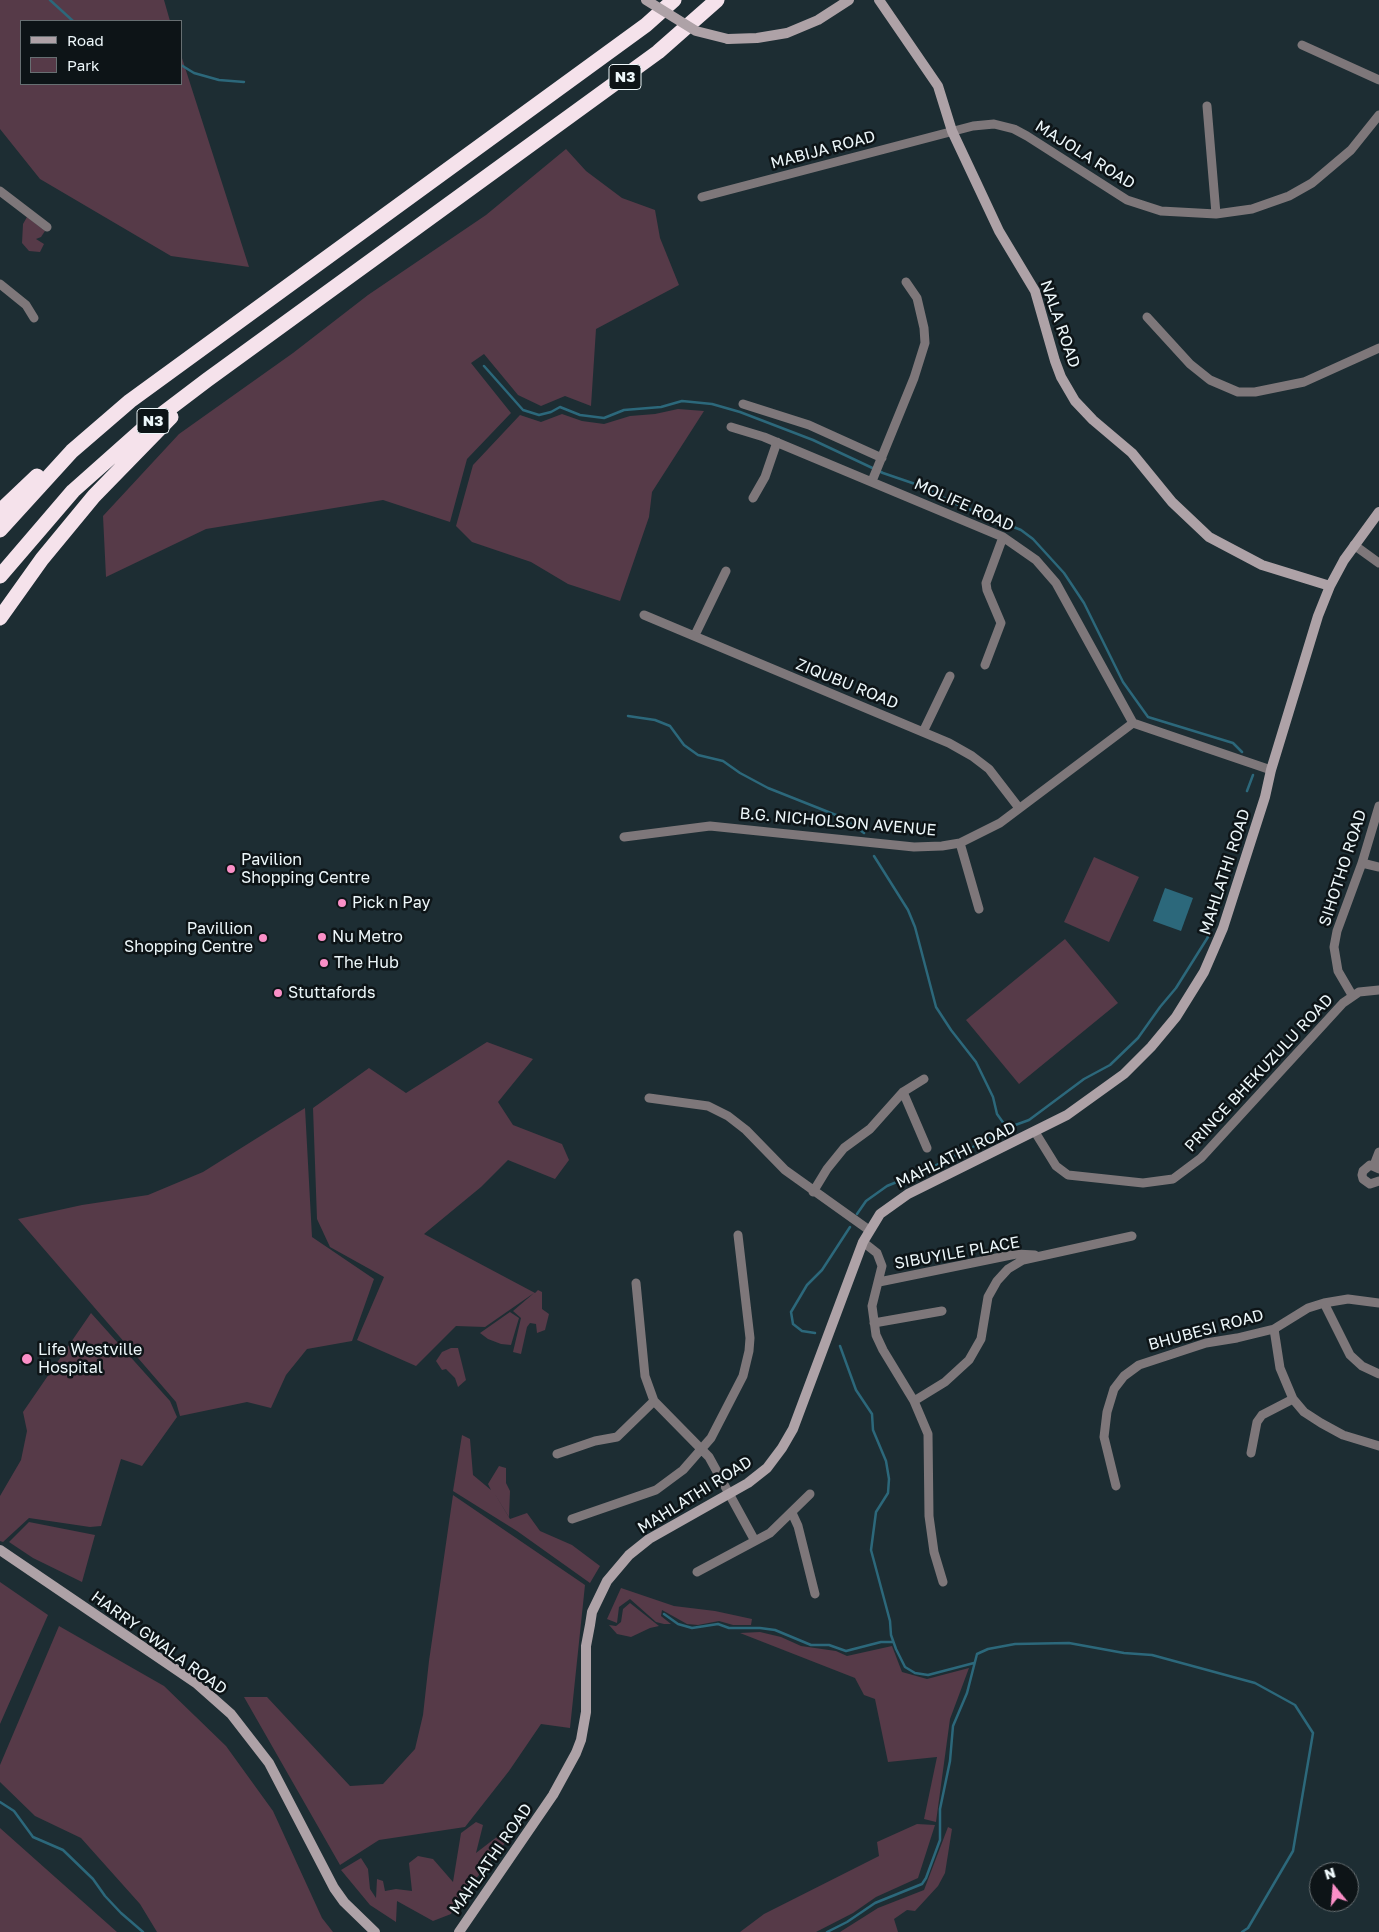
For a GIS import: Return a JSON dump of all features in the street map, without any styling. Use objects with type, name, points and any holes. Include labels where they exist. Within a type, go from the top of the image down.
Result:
[{"type":"highway","name":"N3","points":[[0,530],[72,451],[130,401],[646,26],[674,0]]},
{"type":"highway","name":"N3","points":[[0,576],[73,491],[145,427],[658,52],[717,0]]},
{"type":"highway","points":[[0,618],[42,559],[94,496],[207,380]]},
{"type":"highway","points":[[0,511],[34,477],[72,451]]},
{"type":"street","points":[[646,0],[696,31],[728,39],[757,38],[787,33],[818,20],[849,0]]},
{"type":"street","name":"NALA ROAD","points":[[879,0],[938,86],[952,131],[999,231],[1031,284],[1061,378],[1083,411],[1132,452],[1172,502],[1209,537],[1262,565],[1330,586]]},
{"type":"street","points":[[1302,45],[1379,80]]},
{"type":"street","points":[[1207,106],[1216,214]]},
{"type":"street","name":"MAJOLA ROAD","points":[[952,131],[983,124],[1002,125],[1027,136],[1127,200],[1174,212],[1216,214],[1252,209],[1289,196],[1312,183],[1351,150],[1379,115]]},
{"type":"street","name":"MABIJA ROAD","points":[[702,197],[952,131]]},
{"type":"street","points":[[0,190],[47,227]]},
{"type":"street","points":[[0,206],[8,198]]},
{"type":"street","points":[[873,480],[918,369],[925,343],[924,328],[917,298],[906,282]]},
{"type":"street","points":[[0,284],[26,305],[34,318]]},
{"type":"street","points":[[1147,317],[1190,364],[1210,380],[1238,392],[1269,390],[1304,382],[1379,348]]},
{"type":"street","points":[[743,404],[808,425],[881,461]]},
{"type":"street","name":"MOLIFE ROAD","points":[[731,427],[746,430],[873,480],[1003,537],[1036,560],[1056,583],[1132,723]]},
{"type":"street","points":[[753,498],[765,477],[777,442]]},
{"type":"street","name":"MAHLATHI ROAD","points":[[460,1931],[553,1795],[576,1753],[581,1740],[586,1712],[586,1646],[595,1604],[607,1581],[629,1555],[649,1539],[730,1494],[767,1468],[793,1429],[864,1242],[869,1230],[880,1214],[908,1194],[1035,1132],[1074,1110],[1124,1074],[1151,1047],[1176,1017],[1204,972],[1223,928],[1265,797],[1271,770],[1318,616],[1330,586],[1354,545],[1379,512]]},
{"type":"street","points":[[984,665],[1001,623],[987,590],[986,583],[1003,537]]},
{"type":"street","points":[[1354,545],[1379,563]]},
{"type":"street","points":[[695,635],[726,571]]},
{"type":"street","name":"ZIQUBU ROAD","points":[[644,615],[949,743],[988,769],[1020,808]]},
{"type":"street","points":[[923,732],[950,676]]},
{"type":"street","points":[[1132,723],[1271,770]]},
{"type":"street","name":"B.G. NICHOLSON AVENUE","points":[[624,837],[710,826],[914,847],[960,843],[985,832],[1020,808],[1132,723]]},
{"type":"street","name":"SIHOTHO ROAD","points":[[1352,996],[1338,971],[1334,947],[1337,931],[1362,863],[1379,806]]},
{"type":"street","points":[[960,843],[978,909]]},
{"type":"street","points":[[1362,863],[1379,867]]},
{"type":"street","name":"PRINCE BHEKUZULU ROAD","points":[[1035,1132],[1056,1166],[1068,1175],[1144,1183],[1173,1179],[1201,1158],[1337,1009],[1352,996],[1379,990]]},
{"type":"street","points":[[813,1192],[836,1156],[870,1129],[903,1092],[924,1078]]},
{"type":"street","points":[[903,1092],[927,1148]]},
{"type":"street","points":[[649,1098],[708,1106],[728,1116],[746,1130],[785,1170],[813,1192],[869,1230]]},
{"type":"street","points":[[1379,1152],[1377,1167],[1370,1165],[1363,1170],[1363,1179],[1370,1184],[1379,1181]]},
{"type":"street","points":[[572,1519],[656,1490],[679,1474],[702,1448],[732,1398],[747,1363],[750,1338],[738,1235]]},
{"type":"street","points":[[914,1401],[945,1382],[969,1360],[981,1339],[988,1297],[997,1281],[1016,1264],[1040,1256],[1132,1236]]},
{"type":"street","points":[[864,1242],[877,1253],[881,1262],[882,1272],[872,1306],[874,1323],[883,1350],[914,1401],[928,1434],[929,1516],[934,1552],[943,1582]]},
{"type":"street","name":"SIBUYILE PLACE","points":[[879,1282],[1016,1254],[1040,1256]]},
{"type":"street","points":[[636,1283],[645,1376],[654,1401],[702,1448],[730,1494],[755,1541]]},
{"type":"street","name":"BHUBESI ROAD","points":[[1116,1486],[1105,1444],[1105,1426],[1114,1389],[1124,1376],[1139,1365],[1206,1342],[1237,1338],[1274,1329],[1308,1308],[1324,1303],[1348,1299],[1379,1302]]},
{"type":"street","points":[[1324,1303],[1350,1355],[1362,1366],[1379,1374]]},
{"type":"street","points":[[874,1323],[942,1311]]},
{"type":"street","points":[[1274,1329],[1282,1374],[1293,1399],[1304,1412],[1343,1435],[1379,1446]]},
{"type":"street","points":[[1251,1453],[1257,1422],[1262,1416],[1293,1399]]},
{"type":"street","points":[[557,1454],[595,1441],[617,1437],[654,1401]]},
{"type":"street","points":[[697,1572],[770,1533],[810,1494]]},
{"type":"street","points":[[792,1513],[798,1526],[815,1594]]},
{"type":"street","name":"HARRY GWALA ROAD","points":[[0,1550],[180,1672],[212,1696],[230,1714],[269,1762],[334,1888],[344,1902],[375,1932]]},
{"type":"green space","points":[[0,0],[164,0],[170,20],[20,20],[20,85],[182,85],[182,58],[249,267],[171,256],[40,179],[0,129]]},
{"type":"green space","points":[[566,149],[586,171],[622,198],[655,210],[660,238],[679,285],[596,329],[591,406],[565,396],[541,406],[518,395],[484,354],[471,363],[511,413],[467,459],[450,522],[383,500],[206,529],[106,577],[103,516],[179,434],[293,353],[368,295],[486,215]]},
{"type":"green space","points":[[27,217],[45,231],[41,237],[36,239],[44,244],[40,252],[29,251],[22,243],[23,224]]},
{"type":"green space","points":[[678,409],[704,411],[652,492],[649,517],[620,601],[568,584],[531,562],[472,542],[456,526],[473,465],[520,415],[541,422],[562,414],[582,421],[604,424],[630,416],[655,414]]},
{"type":"green space","points":[[1094,857],[1139,877],[1109,942],[1064,922]]},
{"type":"green space","points":[[1065,939],[1118,1003],[1019,1084],[966,1020]]},
{"type":"green space","points":[[487,1042],[533,1059],[498,1102],[513,1125],[562,1144],[569,1160],[555,1179],[508,1160],[481,1187],[424,1234],[535,1293],[538,1290],[542,1292],[542,1309],[549,1314],[545,1330],[537,1333],[536,1324],[530,1323],[527,1327],[521,1354],[513,1352],[521,1318],[513,1311],[534,1293],[485,1327],[456,1326],[416,1366],[357,1340],[384,1277],[330,1247],[317,1219],[313,1108],[369,1068],[406,1093]]},
{"type":"green space","points":[[305,1108],[312,1237],[374,1279],[352,1341],[307,1349],[286,1375],[271,1408],[247,1402],[180,1416],[176,1402],[18,1219],[82,1205],[148,1195],[203,1172]]},
{"type":"green space","points":[[510,1312],[519,1318],[511,1345],[501,1344],[488,1339],[480,1333]]},
{"type":"green space","points":[[91,1313],[170,1401],[177,1417],[142,1466],[121,1459],[101,1526],[90,1527],[29,1518],[3,1542],[0,1541],[0,1496],[21,1460],[27,1431],[23,1412]]},
{"type":"green space","points":[[451,1348],[458,1348],[466,1380],[458,1387],[455,1378],[446,1369],[442,1370],[436,1361],[442,1352]]},
{"type":"green space","points":[[462,1435],[470,1439],[473,1475],[491,1490],[488,1484],[499,1466],[506,1468],[506,1483],[510,1491],[509,1517],[494,1493],[510,1519],[527,1513],[540,1531],[572,1545],[600,1566],[590,1583],[517,1531],[453,1491]]},
{"type":"green space","points":[[453,1495],[585,1585],[570,1728],[541,1724],[509,1771],[465,1827],[379,1840],[340,1865],[244,1697],[267,1697],[350,1786],[383,1784],[415,1749],[423,1715]]},
{"type":"green space","points":[[29,1522],[95,1535],[82,1582],[33,1558],[9,1542]]},
{"type":"green space","points":[[0,1582],[48,1615],[0,1724]]},
{"type":"green space","points":[[621,1588],[674,1606],[715,1611],[752,1619],[751,1625],[733,1625],[719,1621],[698,1625],[687,1624],[662,1610],[661,1616],[671,1624],[664,1624],[656,1622],[630,1599],[619,1607],[617,1623],[607,1619]]},
{"type":"green space","points":[[630,1603],[659,1626],[631,1637],[617,1634],[609,1625],[616,1626],[621,1622],[623,1609]]},
{"type":"green space","points":[[59,1626],[164,1686],[226,1746],[273,1811],[322,1918],[333,1932],[157,1932],[140,1904],[81,1838],[35,1816],[0,1782],[0,1765]]},
{"type":"green space","points":[[760,1632],[781,1637],[801,1646],[836,1651],[847,1656],[892,1646],[902,1672],[927,1679],[969,1668],[950,1719],[936,1822],[924,1819],[937,1757],[888,1762],[875,1699],[864,1695],[855,1678],[740,1633]]},
{"type":"green space","points":[[476,1822],[483,1825],[476,1853],[507,1829],[516,1830],[460,1898],[451,1914],[433,1921],[397,1901],[396,1922],[370,1905],[341,1870],[361,1858],[368,1869],[370,1889],[376,1898],[377,1879],[383,1881],[385,1891],[396,1889],[412,1891],[409,1863],[418,1856],[433,1859],[453,1882],[461,1833]]},
{"type":"green space","points":[[917,1824],[935,1825],[918,1878],[876,1897],[853,1913],[816,1932],[740,1932],[764,1914],[879,1856],[877,1842]]},
{"type":"green space","points":[[948,1827],[952,1829],[945,1873],[938,1886],[915,1911],[907,1910],[894,1919],[898,1932],[840,1932],[878,1908],[924,1890]]},
{"type":"green space","points":[[0,1828],[55,1877],[117,1932],[0,1932]]},
{"type":"water","points":[[1165,888],[1193,898],[1181,931],[1153,921]]},
{"type":"waterway","points":[[50,0],[72,20]]},
{"type":"waterway","points":[[182,66],[194,73],[219,80],[244,82]]},
{"type":"waterway","points":[[484,366],[523,410],[539,415],[560,407],[580,415],[604,418],[624,410],[661,407],[682,401],[712,404],[740,412],[813,440],[883,473],[921,486],[956,504],[1021,530],[1033,539],[1064,573],[1084,603],[1123,682],[1148,717],[1233,743],[1242,752]]},
{"type":"waterway","points":[[628,716],[655,720],[670,726],[684,745],[698,755],[723,761],[740,773],[768,788],[841,817],[864,833]]},
{"type":"waterway","points":[[1247,791],[1253,775]]},
{"type":"waterway","points":[[874,856],[908,910],[915,927],[936,1007],[976,1062],[993,1097],[997,1114],[1007,1128]]},
{"type":"waterway","points":[[857,1214],[866,1201],[887,1186],[926,1170],[1003,1132],[1007,1128],[1029,1120],[1084,1079],[1110,1065],[1138,1038],[1176,988],[1208,937],[1206,926],[1208,918]]},
{"type":"waterway","points":[[815,1333],[802,1331],[793,1324],[791,1312],[807,1285],[822,1270],[850,1227]]},
{"type":"waterway","points":[[840,1346],[856,1390],[872,1414],[873,1430],[886,1461],[889,1479],[888,1493],[876,1512],[871,1550],[896,1649],[905,1667],[915,1673],[928,1675],[974,1663]]},
{"type":"waterway","points":[[664,1614],[678,1624],[692,1628],[718,1624],[729,1628],[775,1630],[811,1645],[829,1645],[846,1651],[881,1642],[893,1642]]},
{"type":"waterway","points":[[827,1932],[847,1922],[875,1903],[922,1884],[926,1878],[940,1840],[940,1809],[950,1761],[953,1726],[967,1693],[977,1654],[988,1649],[1015,1644],[1069,1643],[1124,1653],[1152,1655],[1255,1683],[1295,1705],[1313,1733],[1293,1851],[1248,1928],[1242,1932]]},
{"type":"waterway","points":[[0,1802],[14,1811],[33,1837],[63,1850],[93,1879],[105,1896],[121,1913],[143,1932]]},
{"type":"place","name":"Pavilion Shopping Centre","points":[[231,869]]},
{"type":"place","name":"Pick n Pay","points":[[342,903]]},
{"type":"place","name":"Nu Metro","points":[[322,937]]},
{"type":"place","name":"Pavillion Shopping Centre","points":[[263,938]]},
{"type":"place","name":"The Hub","points":[[324,963]]},
{"type":"place","name":"Stuttafords","points":[[278,993]]},
{"type":"place","name":"Life Westville Hospital","points":[[27,1359]]}]
